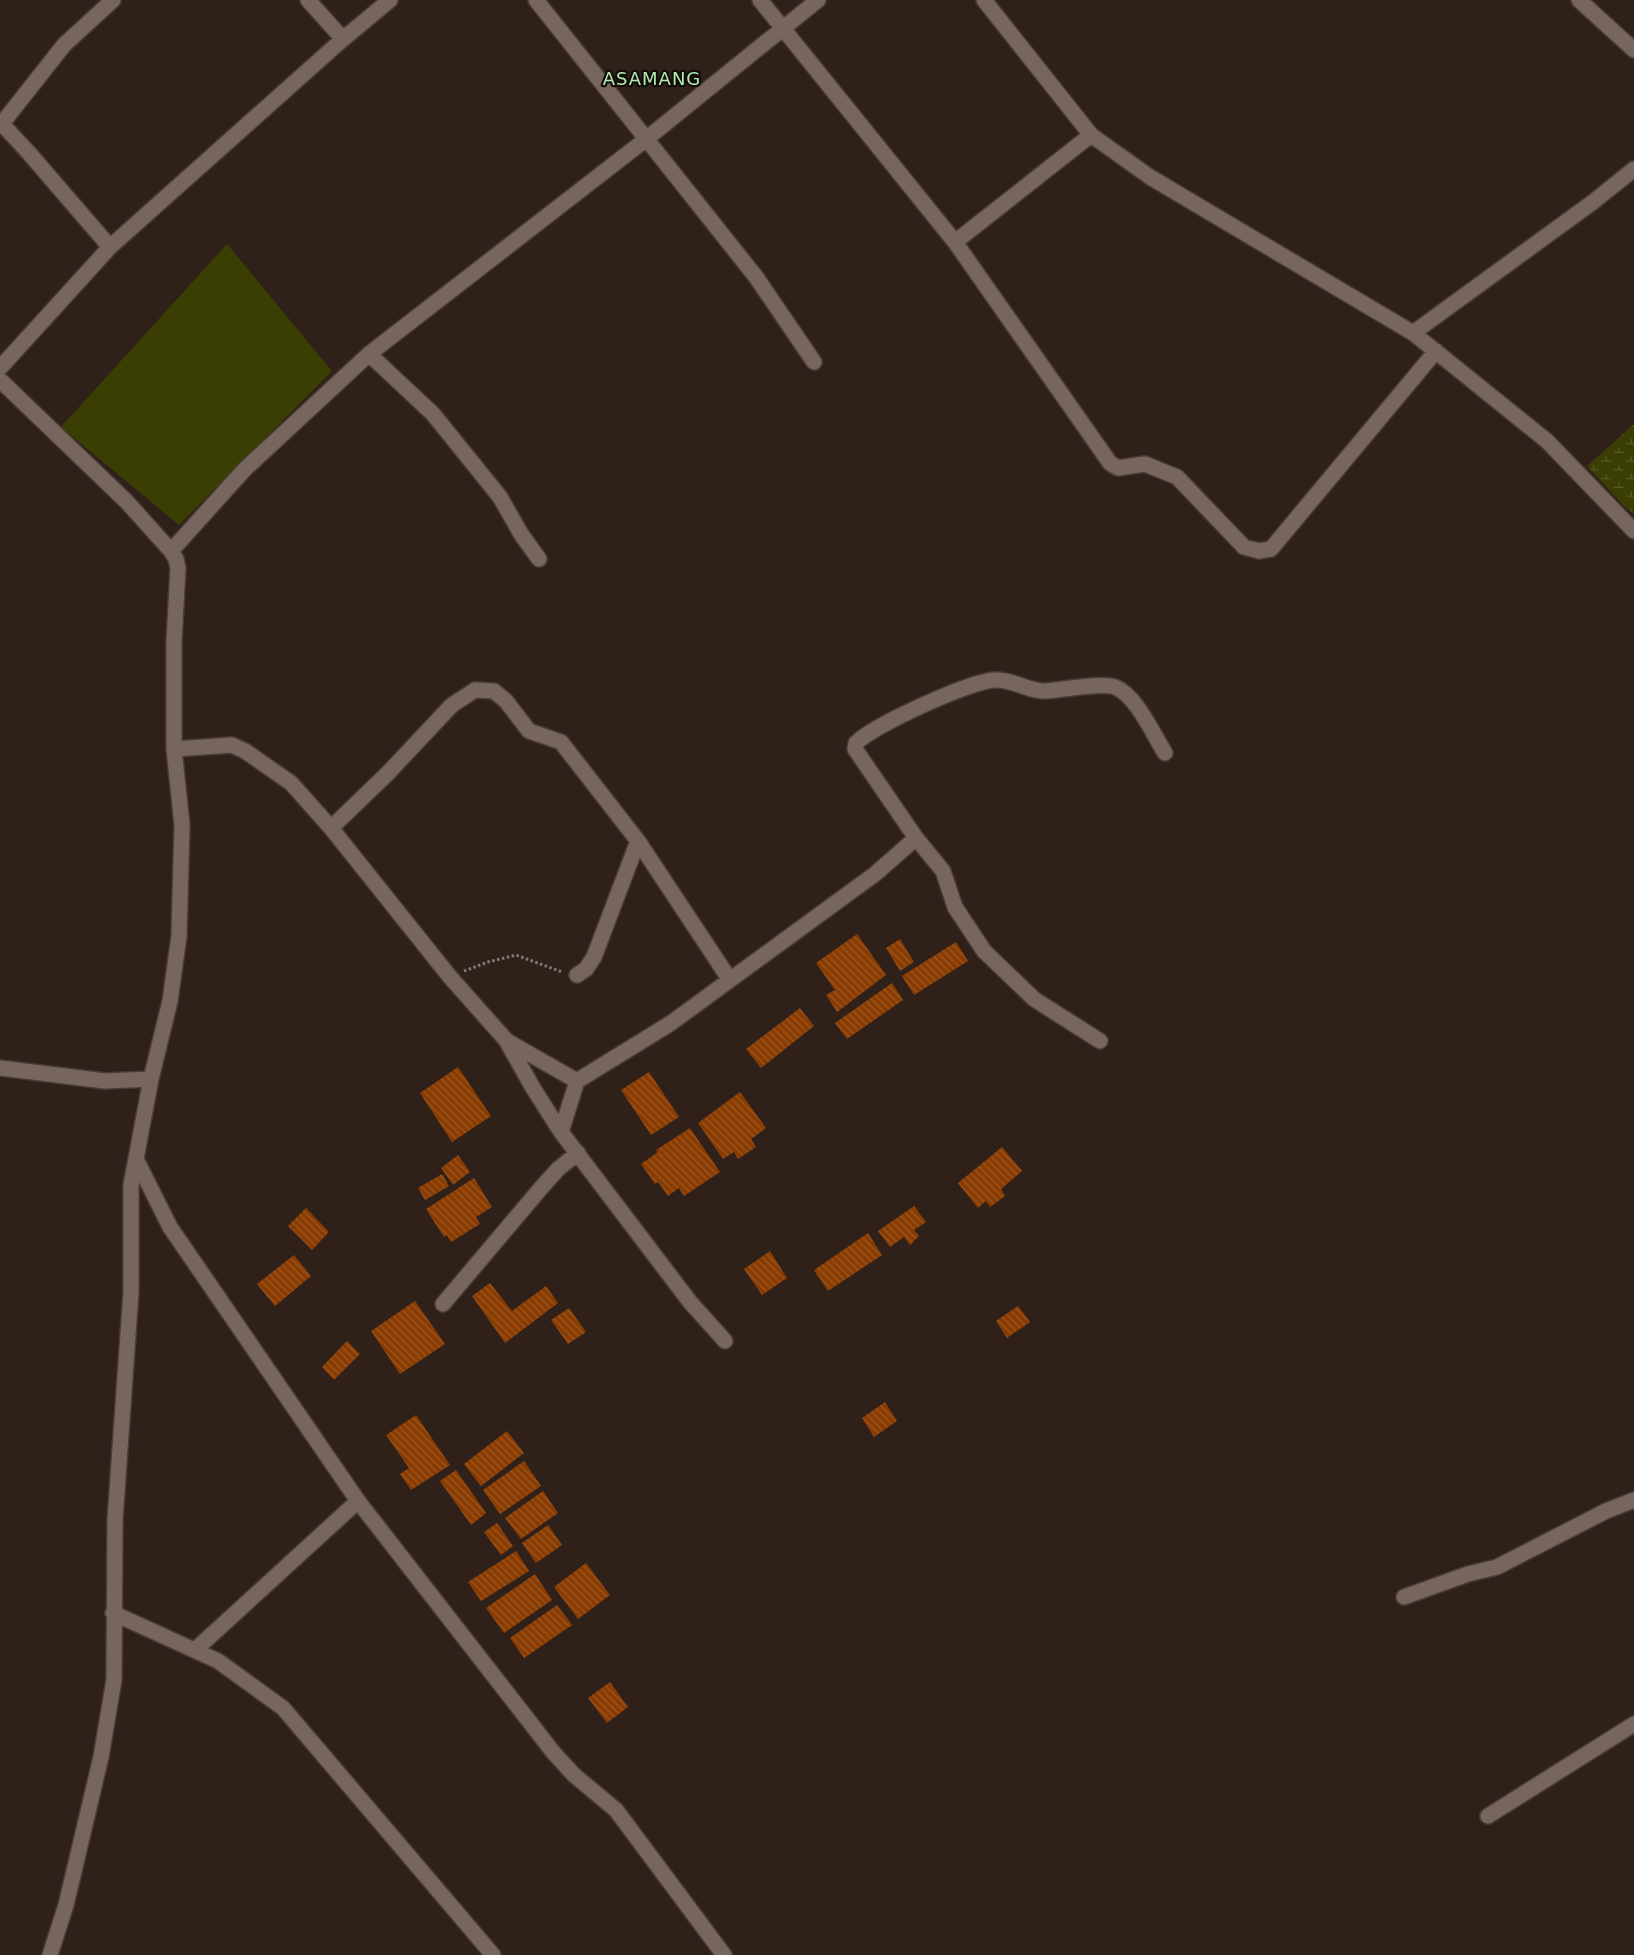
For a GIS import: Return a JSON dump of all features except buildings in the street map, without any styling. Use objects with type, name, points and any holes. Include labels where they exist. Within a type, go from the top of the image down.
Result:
[{"type":"street","points":[[308,0],[343,39]]},
{"type":"street","points":[[0,368],[110,247],[343,39],[390,0]]},
{"type":"street","points":[[536,0],[645,140],[756,277],[814,362]]},
{"type":"street","points":[[760,0],[955,242],[1110,463],[1118,468],[1145,464],[1158,467],[1177,477],[1244,547],[1259,552],[1271,549],[1436,351]]},
{"type":"street","points":[[171,551],[245,469],[369,354],[645,140],[818,0]]},
{"type":"street","points":[[984,0],[1091,135],[1150,177],[1412,333],[1547,441],[1634,531]]},
{"type":"street","points":[[1578,0],[1634,50]]},
{"type":"street","points":[[105,3],[64,45],[1,125],[110,247]]},
{"type":"street","points":[[955,242],[1091,135]]},
{"type":"street","points":[[1412,333],[1594,202],[1634,169]]},
{"type":"street","points":[[369,354],[434,414],[500,497],[521,534],[539,559]]},
{"type":"street","points":[[0,380],[127,502],[171,551],[176,559],[178,568],[174,641],[174,749],[182,825],[179,936],[170,1001],[151,1079],[132,1185],[131,1292],[119,1454],[113,1613],[114,1680],[101,1757],[66,1905],[50,1955]]},
{"type":"street","points":[[1100,1041],[1034,999],[984,951],[955,907],[943,870],[916,838],[855,749],[856,742],[892,720],[955,692],[994,680],[1018,683],[1044,692],[1114,686],[1132,698],[1165,753]]},
{"type":"street","points":[[331,828],[388,773],[452,706],[475,690],[494,691],[506,701],[529,731],[561,742],[638,841],[730,980]]},
{"type":"street","points":[[174,749],[232,745],[245,751],[291,783],[331,828],[450,977],[506,1040],[561,1132],[690,1302],[726,1341]]},
{"type":"street","points":[[561,1132],[577,1081],[671,1023],[875,874],[916,838]]},
{"type":"street","points":[[577,975],[586,969],[594,956],[638,841]]},
{"type":"street","points":[[506,1040],[577,1081]]},
{"type":"street","points":[[0,1068],[105,1080],[151,1079]]},
{"type":"street","points":[[443,1304],[541,1188],[558,1169],[578,1153]]},
{"type":"street","points":[[136,1159],[170,1227],[358,1501],[553,1752],[574,1775],[616,1810],[724,1955]]},
{"type":"street","points":[[1404,1597],[1468,1574],[1497,1567],[1606,1511],[1634,1500]]},
{"type":"street","points":[[195,1650],[358,1501]]},
{"type":"street","points":[[113,1613],[218,1661],[283,1708],[493,1955]]},
{"type":"street","points":[[1488,1816],[1634,1724]]},
{"type":"path","points":[[450,977],[488,962],[516,955],[560,970],[567,975],[577,975]]},
{"type":"green space","points":[[227,244],[332,371],[179,525],[61,427]]},
{"type":"green space","points":[[1634,424],[1634,514],[1625,507],[1587,466]]},
{"type":"district","name":"ASAMANG","points":[[652,78]]}]
